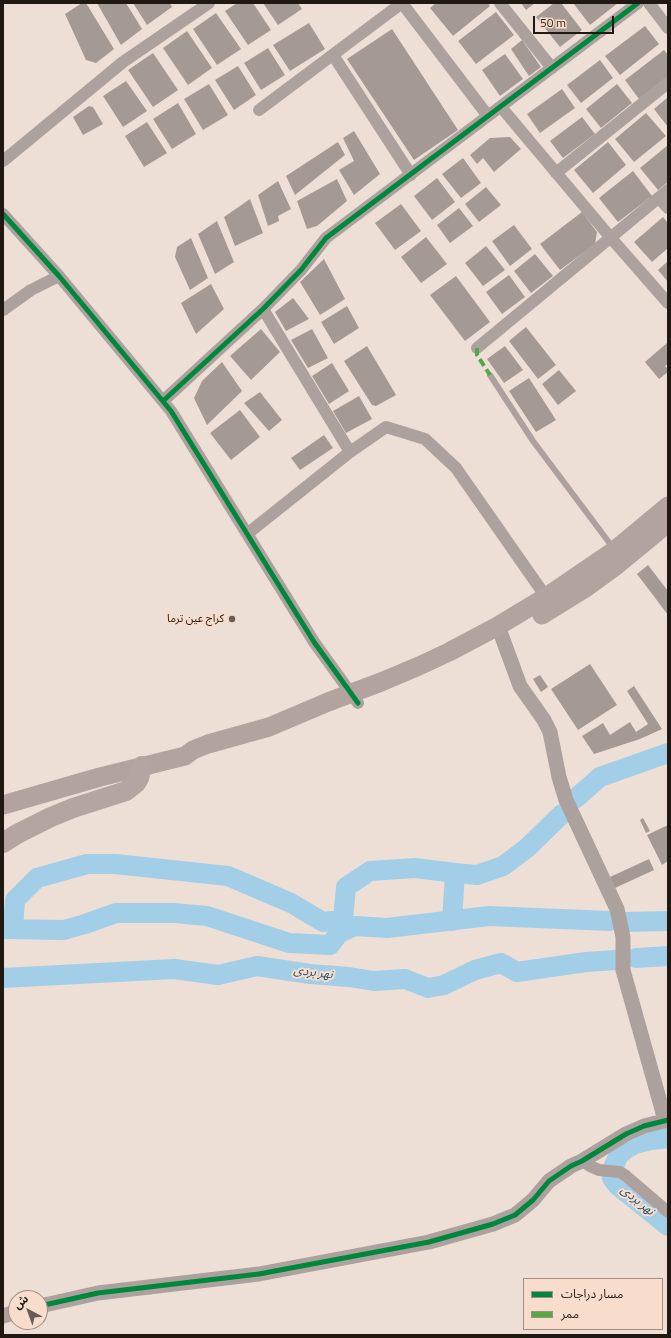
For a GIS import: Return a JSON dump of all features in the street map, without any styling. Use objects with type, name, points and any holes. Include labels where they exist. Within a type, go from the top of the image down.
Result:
[{"type":"highway","points":[[3,843],[51,817],[73,808],[126,791],[132,787],[139,778],[142,766]]},
{"type":"main road","points":[[500,632],[546,597],[615,550],[668,506]]},
{"type":"main road","points":[[3,805],[58,788],[185,756],[193,750],[208,744],[269,727],[354,698],[381,682],[449,652],[500,632],[584,589],[617,565],[668,523]]},
{"type":"street","points":[[3,161],[123,62],[209,3]]},
{"type":"street","points":[[259,110],[402,3],[488,116]]},
{"type":"street","points":[[500,3],[552,68]]},
{"type":"street","points":[[163,401],[263,309],[301,270],[326,238],[638,3]]},
{"type":"street","points":[[649,3],[668,28]]},
{"type":"street","points":[[333,55],[411,175]]},
{"type":"street","points":[[556,173],[668,83]]},
{"type":"street","points":[[501,107],[611,238],[668,303]]},
{"type":"street","points":[[477,348],[664,194],[668,208]]},
{"type":"street","points":[[3,214],[59,276],[171,411],[314,642],[354,698]]},
{"type":"street","points":[[3,310],[30,290],[59,276]]},
{"type":"street","points":[[263,309],[350,452]]},
{"type":"street","points":[[247,534],[350,452],[386,426],[425,439],[456,468],[546,597]]},
{"type":"street","points":[[48,1304],[98,1293],[259,1274],[429,1242],[493,1224],[515,1215],[533,1200],[550,1180],[571,1166],[582,1161],[626,1134],[644,1126],[666,1120],[623,970],[623,937],[617,909],[566,800],[559,777],[550,732],[544,720],[520,686],[500,632]]},
{"type":"street","points":[[582,1161],[599,1170],[620,1172],[668,1212]]},
{"type":"lane","points":[[490,375],[533,441],[615,550]]},
{"type":"building","points":[[82,3],[86,3],[114,49],[96,63],[86,60],[65,14]]},
{"type":"building","points":[[97,3],[126,3],[142,29],[121,45]]},
{"type":"building","points":[[133,3],[170,3],[172,7],[147,25]]},
{"type":"building","points":[[237,3],[253,3],[271,30],[248,45],[225,11]]},
{"type":"building","points":[[263,3],[298,3],[302,9],[278,25]]},
{"type":"building","points":[[436,3],[488,3],[490,6],[453,36],[430,8]]},
{"type":"building","points":[[521,3],[535,3],[526,10]]},
{"type":"building","points":[[554,3],[561,3],[582,30],[560,47],[536,17]]},
{"type":"building","points":[[573,3],[618,3],[590,25]]},
{"type":"building","points":[[496,12],[514,35],[476,64],[458,41]]},
{"type":"building","points":[[216,13],[241,49],[217,65],[193,29]]},
{"type":"building","points":[[309,23],[325,49],[290,71],[273,45]]},
{"type":"building","points":[[645,26],[659,44],[620,75],[605,56]]},
{"type":"building","points":[[392,29],[458,130],[414,160],[347,59]]},
{"type":"building","points":[[187,31],[212,68],[188,85],[163,48]]},
{"type":"building","points":[[522,40],[541,67],[529,76],[511,49]]},
{"type":"building","points":[[268,48],[285,75],[261,90],[244,63]]},
{"type":"building","points":[[664,50],[668,55],[668,76],[639,99],[625,80]]},
{"type":"building","points":[[153,53],[178,90],[153,107],[128,70]]},
{"type":"building","points":[[505,54],[523,79],[500,96],[482,70]]},
{"type":"building","points":[[600,60],[613,78],[581,103],[567,85]]},
{"type":"building","points":[[238,66],[256,95],[234,110],[215,80]]},
{"type":"building","points":[[126,81],[147,111],[123,127],[103,96]]},
{"type":"building","points":[[209,84],[228,115],[203,130],[184,99]]},
{"type":"building","points":[[617,84],[632,103],[601,128],[586,109]]},
{"type":"building","points":[[562,89],[575,108],[540,133],[527,114]]},
{"type":"building","points":[[668,97],[668,127],[654,109]]},
{"type":"building","points":[[178,103],[196,134],[172,149],[153,119]]},
{"type":"building","points":[[89,106],[93,107],[103,124],[83,135],[73,117]]},
{"type":"building","points":[[646,113],[666,136],[634,162],[615,139]]},
{"type":"building","points":[[582,117],[595,134],[563,158],[550,141]]},
{"type":"building","points":[[147,122],[167,153],[144,167],[125,136]]},
{"type":"building","points":[[354,131],[380,174],[354,195],[339,170],[354,161],[343,138]]},
{"type":"building","points":[[510,137],[521,149],[494,172],[483,158],[477,164],[470,155],[490,138]]},
{"type":"building","points":[[338,142],[345,155],[295,195],[286,176]]},
{"type":"building","points":[[608,142],[626,165],[593,193],[574,170]]},
{"type":"building","points":[[668,145],[668,182],[658,190],[640,168]]},
{"type":"building","points":[[463,158],[481,183],[461,198],[442,174]]},
{"type":"building","points":[[633,171],[652,196],[618,222],[599,198]]},
{"type":"building","points":[[437,178],[455,202],[432,220],[414,196]]},
{"type":"building","points":[[337,179],[347,201],[317,226],[307,229],[297,201]]},
{"type":"building","points":[[278,181],[291,209],[278,216],[279,221],[268,226],[258,195]]},
{"type":"building","points":[[486,187],[501,205],[479,222],[465,204]]},
{"type":"building","points":[[250,199],[263,233],[235,246],[224,217]]},
{"type":"building","points":[[401,204],[421,231],[395,250],[375,223]]},
{"type":"building","points":[[459,208],[473,226],[450,243],[437,225]]},
{"type":"building","points":[[582,212],[597,232],[595,244],[560,270],[540,244]]},
{"type":"building","points":[[663,217],[668,223],[668,248],[652,262],[634,242]]},
{"type":"building","points":[[217,221],[234,262],[215,274],[198,234]]},
{"type":"building","points":[[514,225],[532,249],[510,266],[492,241]]},
{"type":"building","points":[[426,237],[447,264],[421,283],[401,257]]},
{"type":"building","points":[[191,238],[208,278],[190,290],[175,257],[177,247]]},
{"type":"building","points":[[486,246],[505,270],[483,286],[465,263]]},
{"type":"building","points":[[535,254],[553,276],[531,293],[514,271]]},
{"type":"building","points":[[324,259],[345,299],[320,315],[300,282]]},
{"type":"building","points":[[668,261],[668,282],[658,270]]},
{"type":"building","points":[[509,275],[525,297],[502,314],[486,292]]},
{"type":"building","points":[[456,276],[490,322],[465,341],[430,295]]},
{"type":"building","points":[[211,284],[224,309],[196,334],[181,303]]},
{"type":"building","points":[[293,298],[309,319],[286,331],[275,312]]},
{"type":"building","points":[[347,306],[359,328],[334,344],[321,322]]},
{"type":"building","points":[[526,327],[556,365],[538,379],[509,341]]},
{"type":"building","points":[[261,329],[280,352],[251,380],[230,356]]},
{"type":"building","points":[[312,329],[328,358],[308,368],[291,340]]},
{"type":"building","points":[[668,342],[668,364],[665,366],[668,369],[668,372],[659,379],[645,362]]},
{"type":"building","points":[[367,346],[396,395],[376,406],[372,405],[344,361]]},
{"type":"building","points":[[505,346],[523,370],[504,383],[487,359]]},
{"type":"building","points":[[222,362],[242,391],[207,425],[194,398],[202,381]]},
{"type":"building","points":[[332,363],[349,391],[329,404],[312,376]]},
{"type":"building","points":[[559,370],[576,391],[558,405],[542,384]]},
{"type":"building","points":[[529,378],[556,420],[536,432],[509,391]]},
{"type":"building","points":[[260,392],[282,420],[269,431],[244,403]]},
{"type":"building","points":[[359,396],[372,419],[346,433],[333,411]]},
{"type":"building","points":[[240,410],[260,437],[231,460],[210,433]]},
{"type":"building","points":[[324,435],[333,448],[300,470],[291,458]]},
{"type":"building","points":[[648,565],[668,591],[668,615],[637,574]]},
{"type":"building","points":[[590,664],[617,705],[578,730],[551,689]]},
{"type":"building","points":[[540,675],[548,687],[541,692],[533,679]]},
{"type":"building","points":[[634,686],[662,729],[640,739],[594,754],[582,736],[603,723],[610,735],[630,722],[636,732],[648,724],[627,691]]},
{"type":"building","points":[[643,818],[650,831],[646,833],[640,820]]},
{"type":"building","points":[[668,825],[668,861],[662,865],[647,835]]},
{"type":"building","points":[[649,859],[654,870],[615,888],[610,877]]},
{"type":"waterway","points":[[575,799],[600,777],[668,753]]},
{"type":"waterway","points":[[455,873],[477,875],[503,866],[527,848],[562,814]]},
{"type":"waterway","points":[[13,929],[15,900],[37,878],[87,864],[115,864],[228,876],[291,903],[323,922],[343,920],[346,887],[370,871],[415,868],[455,873],[452,921]]},
{"type":"waterway","name":"نهر بردى","points":[[3,929],[64,930],[116,913],[174,913],[207,916],[289,943],[330,945],[339,933],[355,926],[387,928],[489,916],[610,921]]},
{"type":"waterway","name":"نهر بردى","points":[[626,922],[668,921]]},
{"type":"waterway","name":"نهر بردى","points":[[636,958],[668,956]]},
{"type":"waterway","name":"نهر بردى","points":[[3,978],[174,969],[218,975],[257,966],[374,981],[405,979],[428,988],[444,985],[475,970],[501,963],[517,972],[586,962],[616,960]]},
{"type":"waterway","name":"نهر بردى","points":[[668,1138],[635,1144],[626,1149],[619,1155],[611,1172],[612,1178],[617,1185],[668,1226]]},
{"type":"marked path","points":[[477,348],[477,355],[490,375]]},
{"type":"cycle path","points":[[163,401],[263,309],[301,270],[326,238],[638,3]]},
{"type":"cycle path","points":[[3,214],[59,276],[171,411],[314,642],[358,703]]},
{"type":"cycle path","points":[[48,1304],[98,1293],[259,1274],[429,1242],[493,1224],[515,1215],[533,1200],[549,1181],[571,1166],[582,1161],[626,1134],[644,1126],[668,1120]]},
{"type":"place","name":"كراج عين ترما","points":[[232,619]]}]
